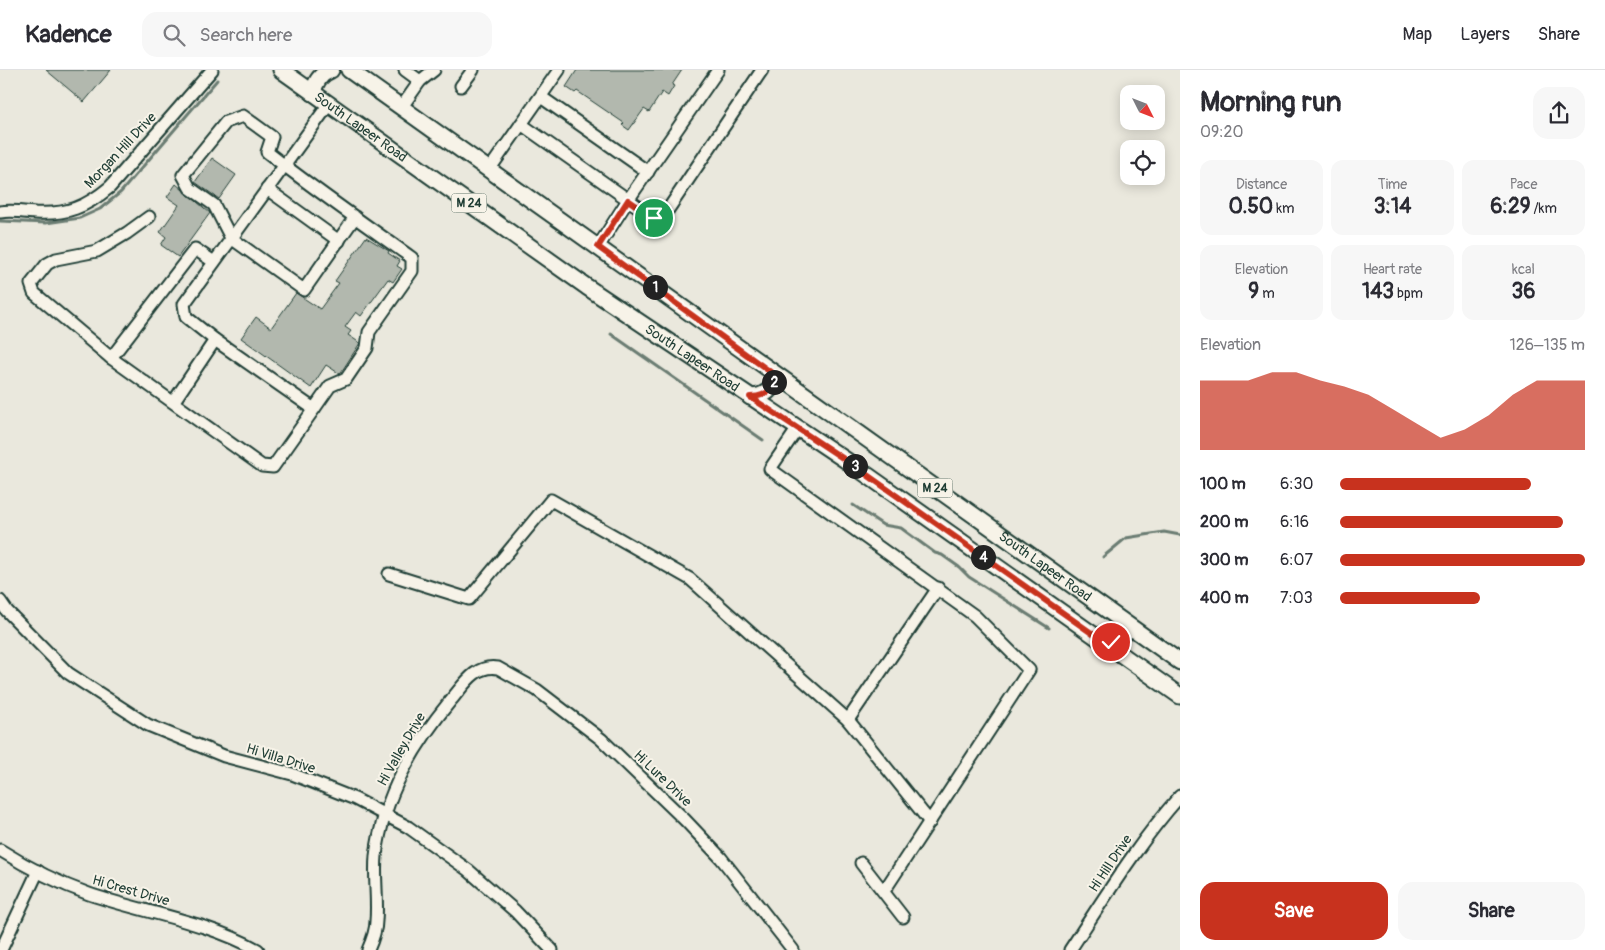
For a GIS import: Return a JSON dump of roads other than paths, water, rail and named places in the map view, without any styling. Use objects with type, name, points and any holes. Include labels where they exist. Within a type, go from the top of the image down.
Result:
[{"type":"main road","name":"South Lapeer Road","points":[[281,70],[574,278],[853,465],[1180,696]]},
{"type":"main road","points":[[313,93],[318,79],[331,70]]},
{"type":"main road","name":"South Lapeer Road","points":[[348,70],[1180,662]]},
{"type":"main road","points":[[750,397],[762,396],[768,392],[776,376]]},
{"type":"main road","points":[[1110,646],[1116,633],[1122,630],[1134,630]]},
{"type":"street","name":"Morgan Hill Drive","points":[[0,212],[44,214],[69,212],[92,201],[110,187],[212,70]]},
{"type":"street","points":[[402,108],[420,80],[434,70]]},
{"type":"street","points":[[461,86],[473,70]]},
{"type":"street","points":[[489,170],[559,70]]},
{"type":"street","points":[[598,247],[628,200],[718,70]]},
{"type":"street","points":[[521,124],[654,218],[663,217],[762,70]]},
{"type":"street","points":[[408,71],[420,80]]},
{"type":"street","points":[[541,96],[648,172]]},
{"type":"street","points":[[314,409],[215,340],[186,317],[184,304],[329,104]]},
{"type":"street","points":[[148,217],[127,233],[97,251],[56,259],[47,264],[31,284],[34,293],[111,358],[174,401],[262,466],[273,466],[330,386],[346,379],[367,348],[369,332],[412,271],[412,258],[267,152],[272,137],[243,116],[226,122],[183,175],[190,188],[214,205],[231,238],[304,290],[355,217]]},
{"type":"street","points":[[267,189],[339,241]]},
{"type":"street","points":[[111,358],[195,249],[214,262]]},
{"type":"street","points":[[174,401],[215,340]]},
{"type":"street","points":[[798,428],[770,468],[975,616],[1029,670],[884,890]]},
{"type":"street","points":[[389,574],[469,599],[551,500],[690,579],[848,720],[930,822]]},
{"type":"street","points":[[848,720],[938,588]]},
{"type":"street","name":"Hi Villa Drive","points":[[0,601],[68,672],[148,725],[224,756],[292,774],[356,799],[408,827],[468,870],[515,911],[552,950]]},
{"type":"street","name":"Hi Valley Drive","points":[[368,950],[376,921],[376,856],[392,792],[430,725],[470,677],[482,668]]},
{"type":"street","name":"Hi Lure Drive","points":[[482,668],[498,668],[537,690],[600,739],[685,820],[721,858],[793,950]]},
{"type":"street","name":"Hi Hill Drive","points":[[1070,950],[1136,850],[1156,823],[1180,796]]},
{"type":"street","name":"Hi Crest Drive","points":[[0,850],[38,871],[87,893],[196,925],[245,943],[258,950]]},
{"type":"street","points":[[861,862],[903,917]]},
{"type":"street","points":[[1,950],[38,871]]},
{"type":"waterway","points":[[0,221],[46,223],[80,218],[100,209],[121,192],[217,80]]},
{"type":"waterway","points":[[611,334],[763,440]]},
{"type":"waterway","points":[[853,505],[883,525],[901,528],[935,553],[942,555],[959,567],[969,577],[1049,628]]},
{"type":"waterway","points":[[1103,557],[1126,538],[1164,532],[1180,535]]}]
